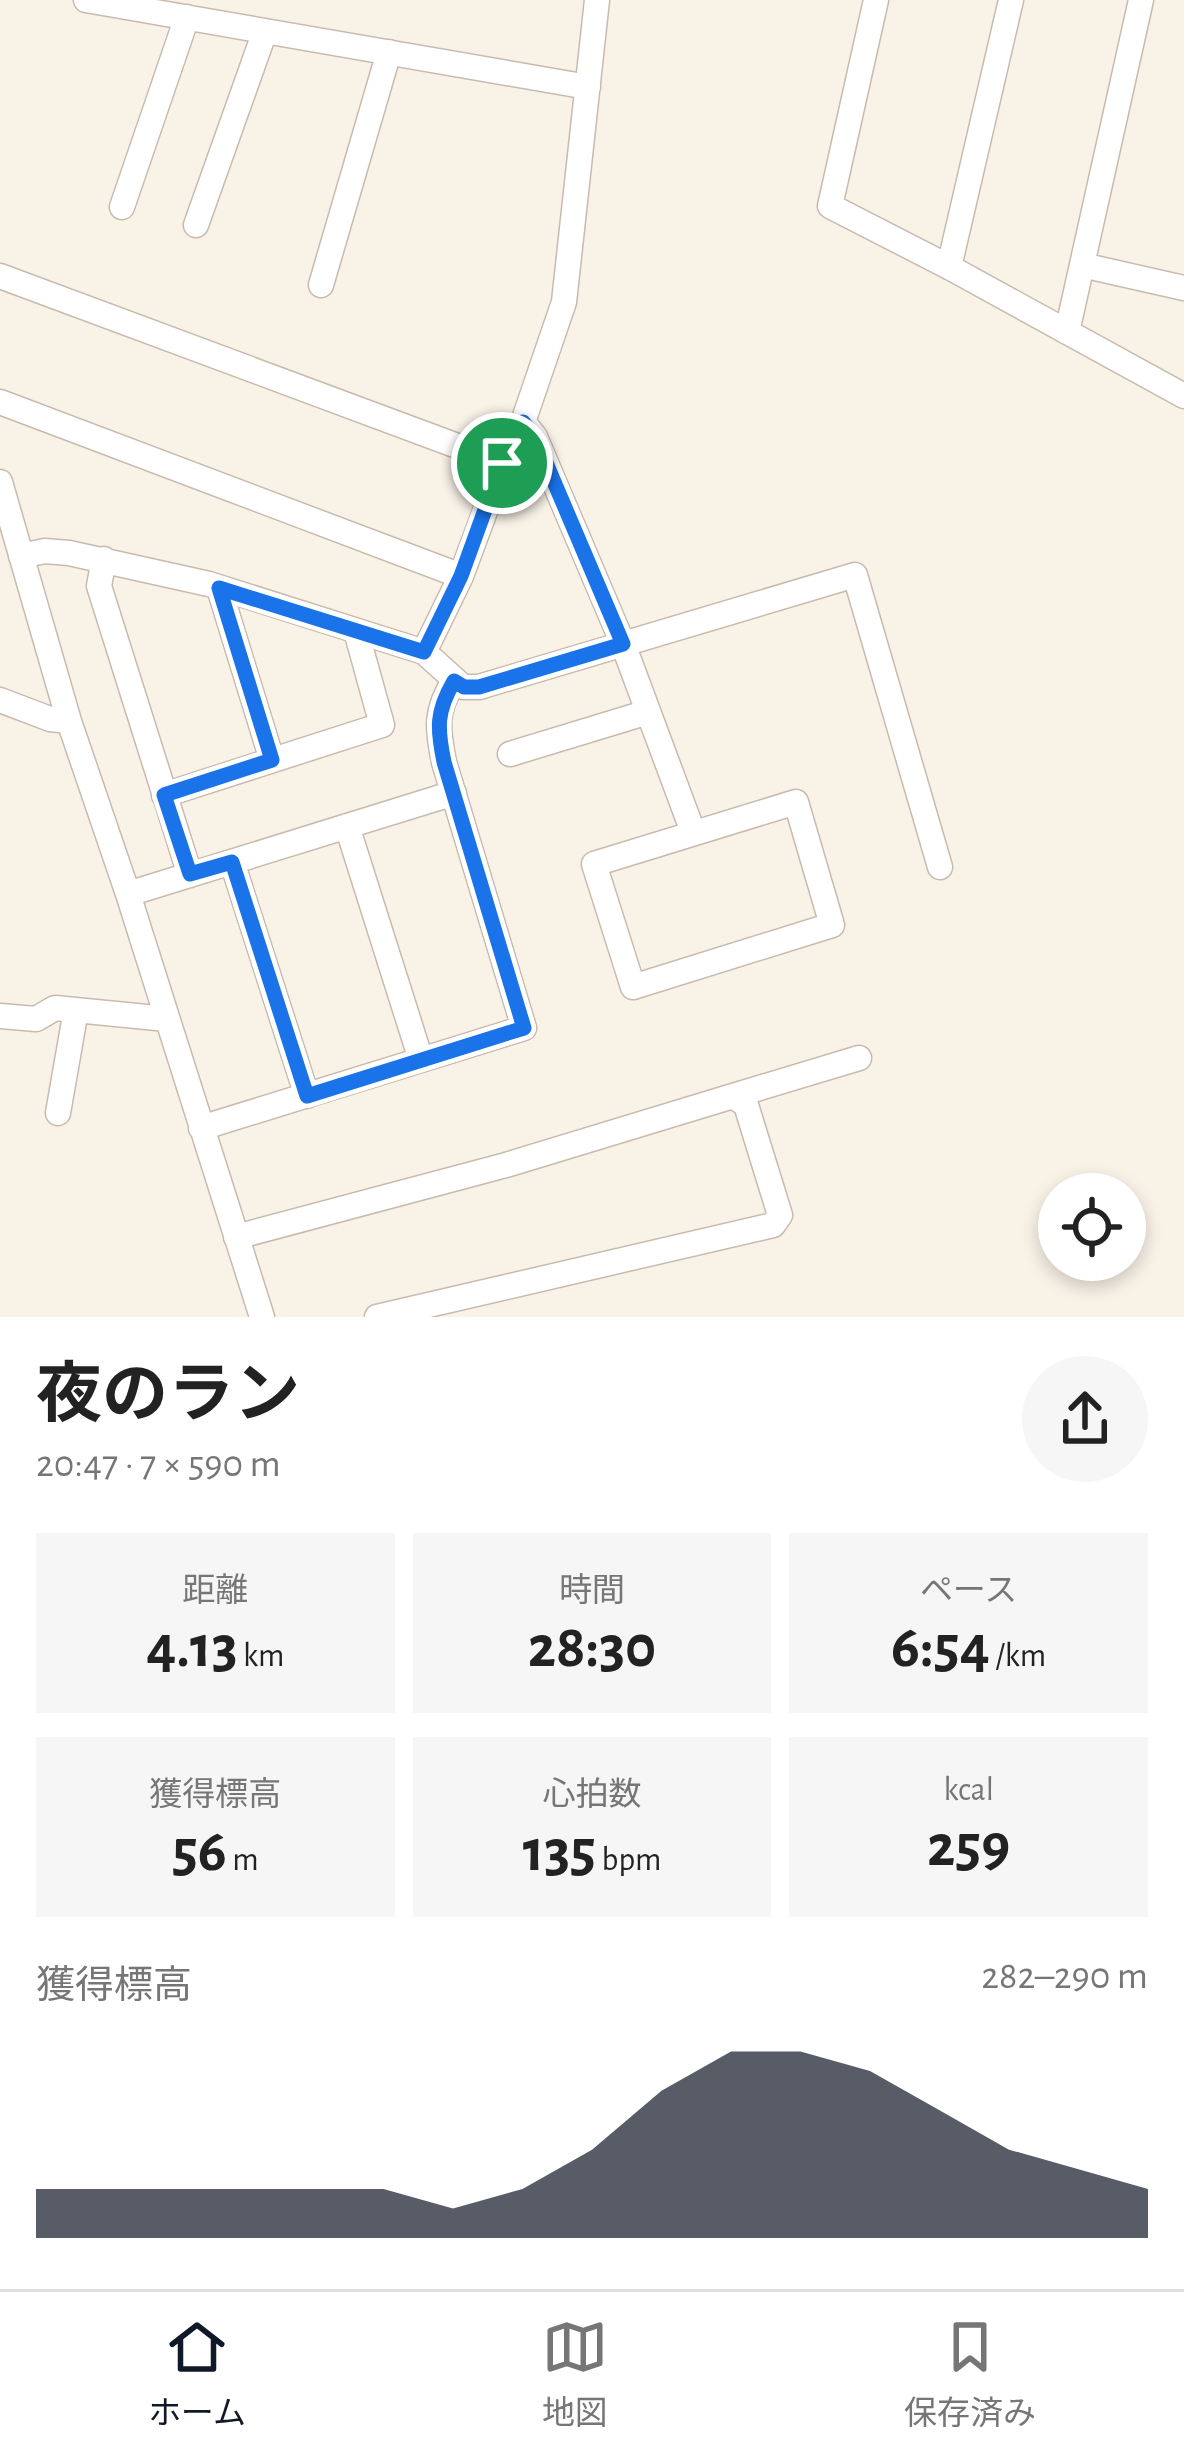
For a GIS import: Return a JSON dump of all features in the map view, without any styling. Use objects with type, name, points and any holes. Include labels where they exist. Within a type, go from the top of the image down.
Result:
[{"type":"street","points":[[86,0],[588,87]]},
{"type":"street","points":[[424,652],[461,576],[502,463],[523,422],[564,302],[597,0]]},
{"type":"street","points":[[876,0],[830,206],[1184,397]]},
{"type":"street","points":[[949,267],[1011,0]]},
{"type":"street","points":[[1066,332],[1141,0]]},
{"type":"street","points":[[122,208],[187,17]]},
{"type":"street","points":[[196,224],[265,31]]},
{"type":"street","points":[[321,285],[389,52]]},
{"type":"street","points":[[1082,265],[1184,288]]},
{"type":"street","points":[[0,276],[502,463]]},
{"type":"street","points":[[0,402],[461,576]]},
{"type":"street","points":[[523,422],[535,437],[623,644],[694,832]]},
{"type":"street","points":[[0,482],[16,562],[128,894],[262,1317]]},
{"type":"street","points":[[16,562],[45,551],[104,559],[219,588],[424,652],[464,687],[479,687],[855,575],[940,867]]},
{"type":"street","points":[[104,559],[99,586],[190,874]]},
{"type":"street","points":[[219,588],[272,760]]},
{"type":"street","points":[[164,795],[382,725],[356,631]]},
{"type":"street","points":[[201,1129],[524,1028],[438,735],[441,702],[454,681]]},
{"type":"street","points":[[0,700],[69,722]]},
{"type":"street","points":[[510,754],[649,712]]},
{"type":"street","points":[[128,894],[454,793]]},
{"type":"street","points":[[796,802],[832,925],[634,987],[594,864],[694,832],[796,802]]},
{"type":"street","points":[[347,826],[421,1060]]},
{"type":"street","points":[[232,862],[307,1096]]},
{"type":"street","points":[[0,1016],[36,1019],[55,1008],[166,1019]]},
{"type":"street","points":[[58,1113],[76,1010]]},
{"type":"street","points":[[236,1237],[506,1165],[860,1058]]},
{"type":"street","points":[[377,1317],[773,1225],[780,1215],[753,1127],[746,1105],[733,1096]]},
{"type":"route","points":[[523,422],[535,437],[623,644],[479,687],[454,681],[441,702],[438,735],[444,762],[524,1028],[307,1096],[232,862],[190,874],[164,795],[272,760],[219,588],[424,652],[461,576],[502,463],[523,422]]}]
